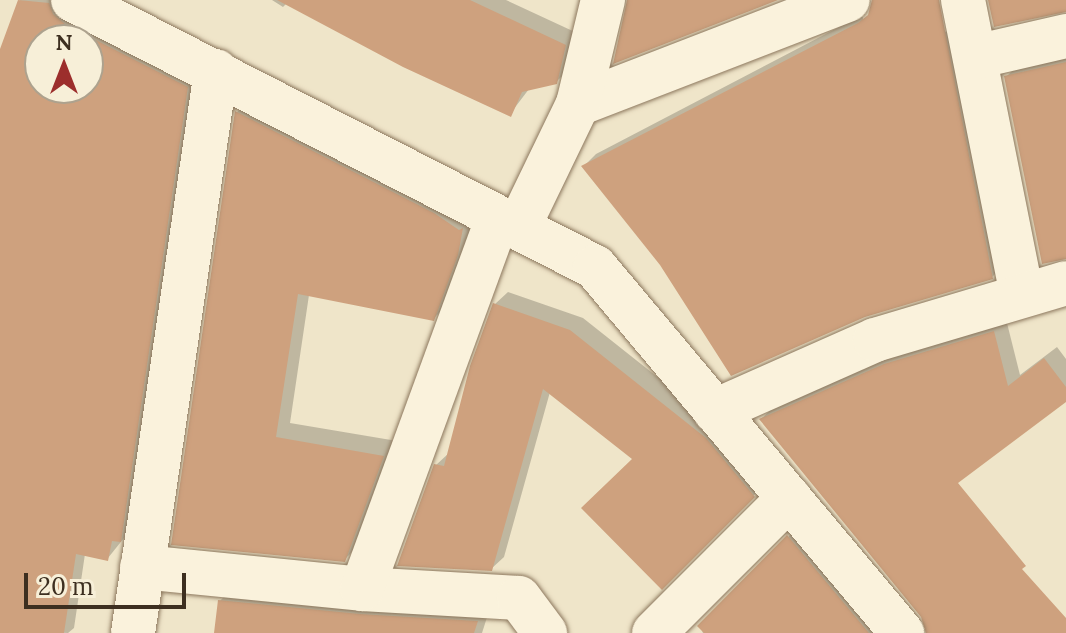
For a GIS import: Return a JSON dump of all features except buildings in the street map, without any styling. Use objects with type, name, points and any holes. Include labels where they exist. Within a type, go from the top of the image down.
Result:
[{"type":"street","points":[[362,589],[508,223],[578,104],[603,0]]},
{"type":"street","points":[[578,104],[848,0]]},
{"type":"street","points":[[963,0],[1022,294]]},
{"type":"street","points":[[82,2],[595,267],[902,633]]},
{"type":"street","points":[[975,57],[1066,36]]},
{"type":"street","points":[[133,633],[216,71]]},
{"type":"street","points":[[715,411],[875,340],[1066,283]]},
{"type":"street","points":[[654,633],[789,498]]},
{"type":"street","points":[[142,567],[362,589],[519,598],[545,633]]}]
